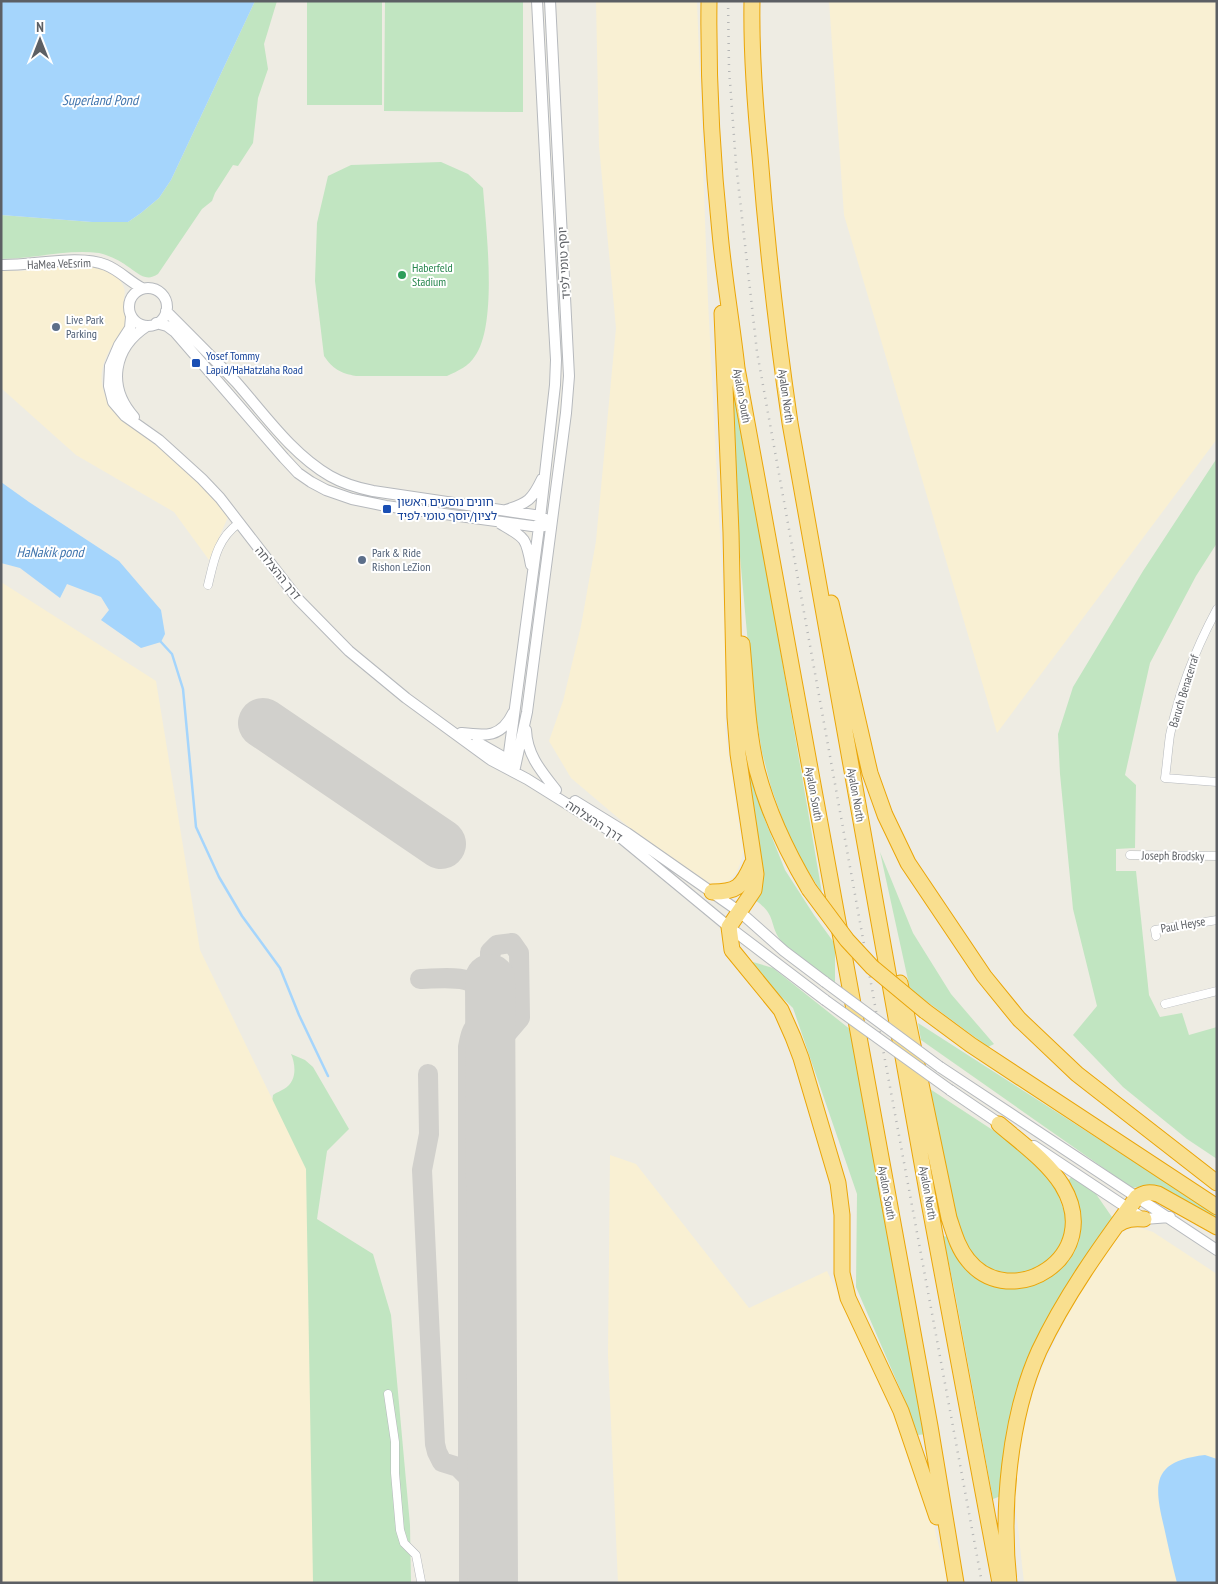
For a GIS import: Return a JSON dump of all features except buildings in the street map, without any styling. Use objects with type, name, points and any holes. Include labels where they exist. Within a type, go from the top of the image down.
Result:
[{"type":"highway","name":"Ayalon South","points":[[709,1],[708,59],[712,137],[720,234],[737,368],[930,1426],[956,1581]]},
{"type":"highway","name":"Ayalon North","points":[[752,1],[754,79],[765,216],[775,319],[790,423],[1000,1583]]},
{"type":"highway","points":[[720,234],[731,533],[733,657],[738,754],[756,874],[754,890],[729,927],[732,950],[781,1010],[794,1037],[838,1184],[842,1215],[842,1273],[848,1298],[895,1396],[910,1432],[956,1581]]},
{"type":"highway","points":[[790,423],[870,773],[885,815],[908,863],[984,976],[1019,1019],[1077,1074],[1217,1183]]},
{"type":"highway","points":[[731,533],[746,690],[757,770],[776,826],[809,889],[847,940],[872,967],[925,1011],[971,1045],[1217,1207]]},
{"type":"highway","points":[[860,814],[874,858],[953,1230],[962,1251],[968,1260],[980,1271],[994,1278],[1018,1280],[1044,1272],[1057,1262],[1068,1248],[1073,1236],[1074,1215],[1070,1201],[1058,1178],[1038,1157],[999,1124]]},
{"type":"highway","points":[[712,892],[730,892],[745,881],[754,860]]},
{"type":"highway","points":[[1009,1583],[1006,1518],[1012,1447],[1030,1374],[1039,1351],[1062,1307],[1116,1225],[1133,1203],[1148,1192],[1158,1194],[1217,1227]]},
{"type":"highway","points":[[1116,1225],[1124,1220],[1133,1218],[1144,1219]]},
{"type":"street","name":"יוסף טומי לפיד","points":[[511,766],[516,705],[554,405],[556,360],[537,1]]},
{"type":"street","name":"יוסף טומי לפיד","points":[[527,712],[566,413],[569,376],[550,1]]},
{"type":"street","name":"HaMea VeEsrim","points":[[1,266],[72,261],[98,263],[115,270],[142,288]]},
{"type":"street","points":[[115,270],[128,289],[130,299]]},
{"type":"street","points":[[152,325],[163,318],[167,305],[161,293],[150,288],[142,288],[133,294],[130,299],[128,305],[131,317],[138,323],[152,325],[167,326],[175,332],[284,458],[298,473],[311,482],[339,495],[372,504],[539,527],[552,523]]},
{"type":"street","points":[[166,311],[218,363],[294,447],[310,462],[331,477],[355,487],[373,491],[541,516],[552,523]]},
{"type":"street","name":"דרך ההצלחה","points":[[131,317],[130,328],[119,345],[110,366],[109,386],[117,408],[182,459],[202,479],[298,599],[380,678],[491,760],[511,766],[556,790],[627,833],[712,892],[740,912],[784,951],[940,1067],[1133,1203]]},
{"type":"street","name":"דרך ההצלחה","points":[[141,426],[128,411],[120,397],[117,379],[118,368],[130,340],[152,325]]},
{"type":"street","points":[[503,511],[528,502],[534,495],[545,472]]},
{"type":"street","points":[[498,522],[524,539],[533,574]]},
{"type":"street","points":[[208,585],[219,546],[228,531],[239,523]]},
{"type":"street","name":"Baruch Benacerraf","points":[[1217,609],[1200,640],[1177,706],[1170,737],[1166,778],[1217,782]]},
{"type":"street","points":[[461,734],[481,735],[498,732],[510,720],[516,705]]},
{"type":"street","name":"דרך ההצלחה","points":[[425,711],[620,837],[729,927],[825,1000],[950,1090],[1086,1180],[1133,1203]]},
{"type":"street","points":[[511,766],[527,712]]},
{"type":"street","points":[[527,712],[526,736],[528,747],[534,762],[556,790]]},
{"type":"street","name":"Joseph Brodsky","points":[[1130,855],[1217,856]]},
{"type":"street","name":"Paul Heyse","points":[[1156,936],[1155,930],[1217,920]]},
{"type":"street","points":[[1165,1004],[1217,991]]},
{"type":"street","points":[[1133,1203],[1144,1219],[1170,1217]]},
{"type":"street","points":[[1133,1203],[1170,1217],[1217,1250]]},
{"type":"street","points":[[388,1394],[395,1442],[395,1473],[400,1530],[404,1543],[416,1555],[420,1581]]},
{"type":"green space","points":[[255,1],[277,1],[264,44],[268,69],[258,98],[253,143],[238,166],[233,165],[212,201],[202,209],[158,274],[145,277],[117,260],[99,253],[74,252],[1,259],[1,215],[92,222],[128,222],[159,198],[171,180]]},
{"type":"green space","points":[[307,1],[382,1],[382,105],[307,105]]},
{"type":"green space","points":[[385,1],[523,1],[523,112],[384,111]]},
{"type":"green space","name":"Haberfeld Stadium","points":[[441,162],[468,174],[483,188],[488,250],[488,299],[482,341],[475,356],[470,363],[447,376],[356,376],[341,372],[324,356],[315,281],[317,223],[328,176],[351,165]]},
{"type":"green space","points":[[726,350],[756,508],[822,893],[792,846],[771,787],[762,752],[753,699],[727,414]]},
{"type":"green space","points":[[1217,458],[1217,543],[1196,576],[1150,663],[1125,775],[1136,785],[1135,848],[1116,849],[1116,871],[1136,871],[1149,995],[1160,1017],[1182,1013],[1189,1035],[1217,1027],[1217,1159],[1187,1139],[1123,1087],[1073,1035],[1097,1006],[1073,909],[1058,734],[1073,687],[1143,571]]},
{"type":"green space","points":[[750,768],[765,820],[785,870],[835,944],[835,983],[782,942],[775,931],[767,911],[755,900],[745,773]]},
{"type":"green space","points":[[880,852],[913,933],[951,994],[994,1044],[988,1047],[910,989]]},
{"type":"green space","points":[[745,962],[753,962],[773,968],[851,1030],[927,1434],[918,1435],[856,1287],[857,1194],[793,1008]]},
{"type":"green space","points":[[918,1023],[1217,1215],[1217,1221],[1145,1186],[1132,1188],[921,1040]]},
{"type":"green space","points":[[291,1054],[305,1060],[313,1067],[349,1129],[327,1151],[317,1219],[373,1254],[391,1315],[410,1525],[411,1583],[273,1583],[272,1102],[273,1095],[288,1086],[293,1078],[294,1063]]},
{"type":"green space","points":[[930,1089],[1014,1144],[1053,1182],[1069,1224],[1053,1258],[1030,1272],[1002,1275],[983,1267],[963,1242],[951,1200]]},
{"type":"green space","points":[[1072,1176],[1096,1194],[1114,1220],[1050,1317],[1001,1496],[993,1499],[943,1236],[948,1237],[958,1256],[971,1274],[986,1283],[1009,1287],[1030,1285],[1047,1279],[1062,1268],[1073,1254],[1079,1237],[1081,1219],[1077,1200],[1067,1182]]},
{"type":"sand","points":[[596,1],[697,1],[708,301],[727,671],[725,730],[743,852],[740,865],[729,881],[710,887],[630,828],[571,778],[549,741],[563,701],[581,626],[596,541],[616,328],[599,146]]},
{"type":"sand","points":[[829,1],[1217,1],[1217,439],[997,733],[844,215]]},
{"type":"sand","points":[[61,267],[97,268],[106,270],[120,280],[125,292],[126,322],[124,329],[111,347],[105,360],[102,381],[105,395],[114,409],[126,421],[154,442],[194,478],[214,498],[228,517],[209,560],[174,512],[76,455],[1,388],[1,270],[21,271]]},
{"type":"sand","points":[[1,582],[156,681],[200,950],[306,1169],[313,1583],[1,1583]]},
{"type":"sand","points":[[610,1155],[636,1164],[749,1308],[827,1271],[891,1403],[934,1526],[948,1583],[618,1583],[608,1355]]},
{"type":"sand","points":[[1132,1228],[1141,1228],[1153,1232],[1217,1274],[1217,1583],[1024,1583],[1015,1500],[1018,1448],[1025,1418],[1040,1372],[1073,1304],[1115,1240],[1123,1232]]},
{"type":"water","name":"Superland Pond","points":[[1,1],[255,1],[171,180],[159,198],[128,222],[92,222],[1,215]]},
{"type":"water","name":"HaNakik pond","points":[[1,482],[119,561],[161,610],[165,634],[161,642],[141,648],[101,620],[109,610],[101,597],[67,584],[60,598],[20,568],[1,563]]},
{"type":"water","points":[[1205,1455],[1217,1459],[1217,1583],[1177,1583],[1160,1511],[1158,1486],[1161,1476],[1175,1462]]},
{"type":"waterway","points":[[161,642],[172,654],[183,689],[196,827],[219,877],[242,916],[280,968],[299,1015],[328,1076]]},
{"type":"taxiway","points":[[490,979],[490,952],[497,945],[512,943],[519,953],[520,1018],[491,1052]]},
{"type":"taxiway","points":[[420,979],[453,978],[470,981],[480,990],[481,997],[480,1022],[470,1036],[468,1047],[468,1478]]},
{"type":"taxiway","points":[[428,1074],[429,1134],[422,1170],[435,1444],[442,1462],[458,1467],[473,1482],[493,1483]]},
{"type":"taxiway","points":[[469,1479],[469,1583]]},
{"type":"runway","points":[[263,723],[441,844]]},
{"type":"runway","points":[[490,979],[493,1583]]},
{"type":"railway","points":[[728,1],[729,68],[736,164],[757,352],[982,1583]]},
{"type":"place","name":"Haberfeld Stadium","points":[[402,275]]},
{"type":"place","name":"Live Park Parking","points":[[56,327]]},
{"type":"place","name":"Yosef Tommy Lapid/HaHatzlaha Road","points":[[196,363]]},
{"type":"place","name":"חונים נוסעים ראשון לציון/יוסף טומי לפיד","points":[[387,509]]},
{"type":"place","name":"Park & Ride Rishon LeZion","points":[[362,560]]}]
